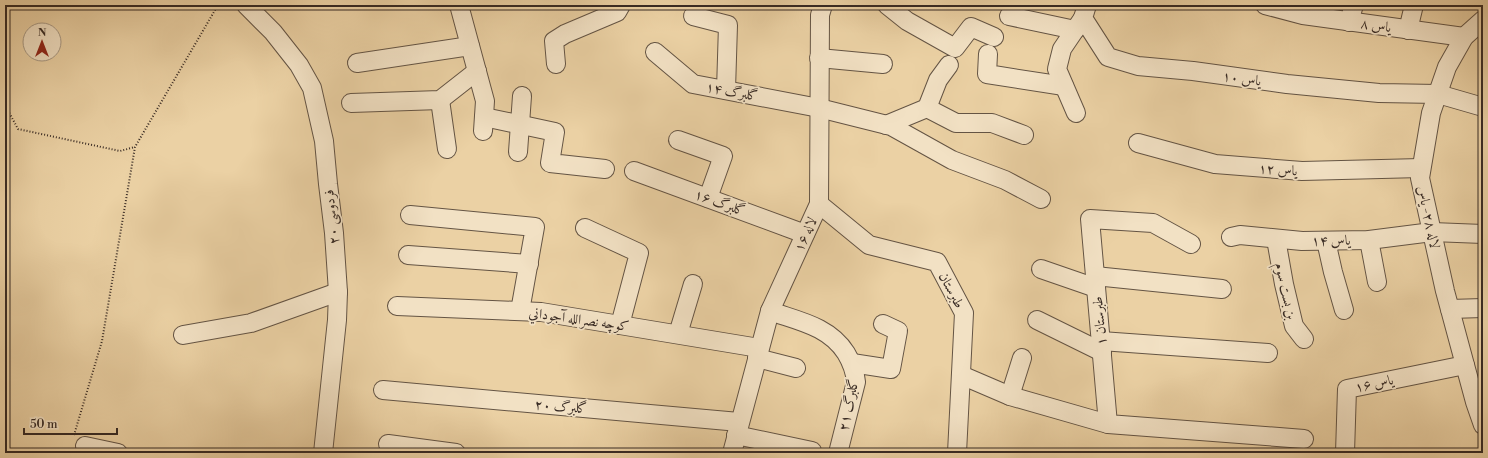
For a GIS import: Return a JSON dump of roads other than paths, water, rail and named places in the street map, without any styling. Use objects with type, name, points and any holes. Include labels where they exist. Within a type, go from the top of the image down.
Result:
[{"type":"street","name":"فردوسی ۲۰","points":[[246,5],[299,65],[312,88],[324,141],[334,233],[338,292],[337,320],[323,453]]},
{"type":"street","points":[[459,5],[485,100],[483,124],[521,124],[555,132],[550,163],[605,169]]},
{"type":"street","points":[[556,64],[554,41],[565,34],[617,12],[621,5]]},
{"type":"street","name":"لاله ۱۶","points":[[732,453],[770,311],[819,204],[819,58],[820,15],[823,5]]},
{"type":"street","points":[[887,5],[907,20],[955,48],[971,27],[994,37]]},
{"type":"street","name":"یاس ۸","points":[[1264,5],[1303,15],[1352,13],[1408,30],[1464,38]]},
{"type":"street","points":[[1408,30],[1414,5]]},
{"type":"street","points":[[693,16],[728,25],[726,90]]},
{"type":"street","points":[[1009,16],[1082,18]]},
{"type":"street","points":[[1076,113],[1057,69],[1062,49],[1082,18]]},
{"type":"street","name":"یاس ۱۰","points":[[1082,18],[1108,56],[1138,66],[1193,71],[1287,84],[1371,93],[1438,94],[1483,107]]},
{"type":"street","name":"لاله ۲۸- یاس","points":[[1483,20],[1464,38],[1447,67],[1431,113],[1420,178],[1450,309],[1465,365],[1477,388],[1483,425]]},
{"type":"street","points":[[357,63],[470,46]]},
{"type":"street","name":"گلبرگ ۱۴","points":[[655,52],[693,84],[819,108],[891,126],[952,160],[1005,180],[1040,199]]},
{"type":"street","points":[[988,54],[987,74],[1064,86]]},
{"type":"street","points":[[819,58],[883,64]]},
{"type":"street","points":[[886,125],[927,108],[938,80],[949,65]]},
{"type":"street","points":[[351,103],[440,100],[477,71]]},
{"type":"street","points":[[518,152],[522,96]]},
{"type":"street","points":[[440,100],[447,148]]},
{"type":"street","points":[[927,108],[956,124],[992,124],[1024,135]]},
{"type":"street","points":[[678,140],[723,156],[708,198]]},
{"type":"street","name":"یاس ۱۲","points":[[1138,143],[1215,164],[1302,171],[1421,168]]},
{"type":"street","name":"گلبرگ ۱۶","points":[[634,171],[805,234]]},
{"type":"street","name":"طبرستان","points":[[819,204],[869,245],[937,262],[964,313],[957,453]]},
{"type":"street","points":[[410,215],[535,227],[520,311]]},
{"type":"street","name":"طبرستان ۱","points":[[1108,424],[1090,219],[1153,223],[1190,244]]},
{"type":"street","points":[[585,228],[639,253],[620,325]]},
{"type":"street","name":"یاس ۱۴","points":[[1231,237],[1240,235],[1302,241],[1369,240],[1432,232],[1483,234]]},
{"type":"street","name":"بن بست سوم","points":[[1276,239],[1284,284],[1294,326],[1304,339]]},
{"type":"street","points":[[1326,240],[1344,310]]},
{"type":"street","points":[[1369,240],[1377,282]]},
{"type":"street","points":[[408,255],[528,264]]},
{"type":"street","points":[[1040,269],[1096,282],[1222,289]]},
{"type":"street","points":[[678,334],[693,284]]},
{"type":"street","points":[[184,335],[251,323],[338,292]]},
{"type":"street","name":"كوچه نصرالله آجوداني","points":[[397,306],[541,312],[678,334],[758,353],[796,368]]},
{"type":"street","points":[[1450,309],[1483,308]]},
{"type":"street","name":"گلبرگ ۲۱","points":[[770,311],[819,328],[842,347],[852,363],[856,382],[841,452]]},
{"type":"street","points":[[1037,320],[1101,346],[1268,353]]},
{"type":"street","points":[[852,363],[891,369],[898,331],[883,324]]},
{"type":"street","points":[[1010,396],[1022,358]]},
{"type":"street","name":"یاس ۱۶","points":[[1345,453],[1347,389],[1465,365]]},
{"type":"street","points":[[961,375],[1010,396],[1108,424],[1304,439]]},
{"type":"street","name":"گلبرگ ۲۰","points":[[383,390],[738,429],[812,451]]},
{"type":"street","points":[[79,442],[118,453]]},
{"type":"street","points":[[388,444],[456,453]]}]
